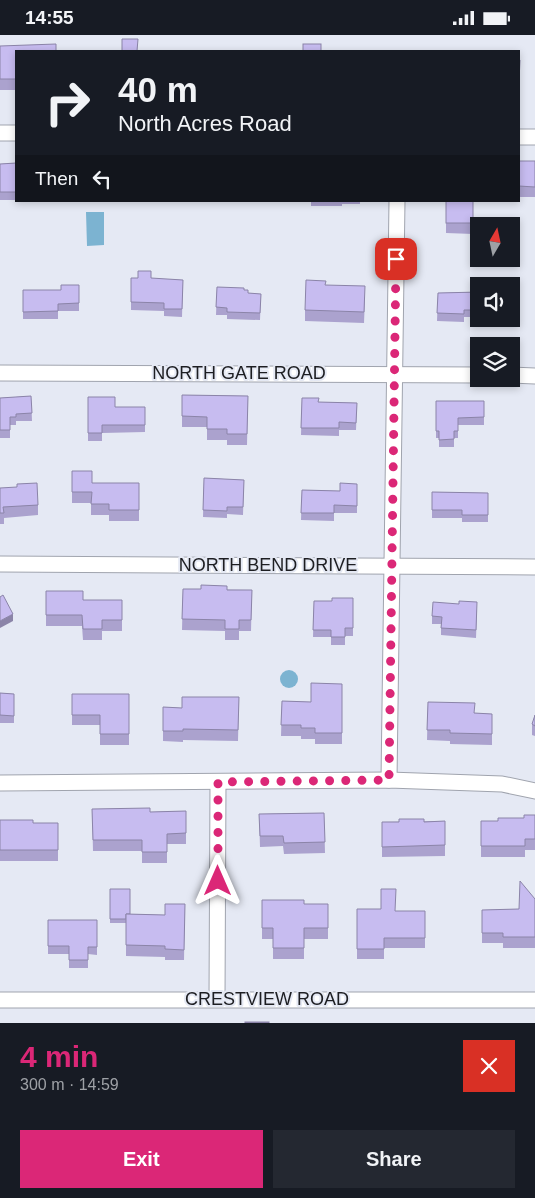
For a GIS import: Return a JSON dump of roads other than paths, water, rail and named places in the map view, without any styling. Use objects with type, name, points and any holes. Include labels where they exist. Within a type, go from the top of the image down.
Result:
[{"type":"street","points":[[0,133],[15,133]]},
{"type":"street","points":[[520,137],[535,137]]},
{"type":"street","points":[[389,780],[397,202]]},
{"type":"street","name":"NORTH GATE ROAD","points":[[0,373],[470,375]]},
{"type":"street","points":[[520,375],[535,376]]},
{"type":"street","name":"NORTH BEND DRIVE","points":[[0,564],[535,567]]},
{"type":"street","points":[[0,783],[389,780],[502,784],[535,791]]},
{"type":"street","points":[[217,999],[218,782]]},
{"type":"street","name":"CRESTVIEW ROAD","points":[[0,1000],[535,1000]]},
{"type":"water","points":[[86,212],[104,212],[104,245],[87,246]]},
{"type":"water","points":[[285,670],[293,670],[298,675],[296,686],[285,688],[280,683],[280,675]]}]
